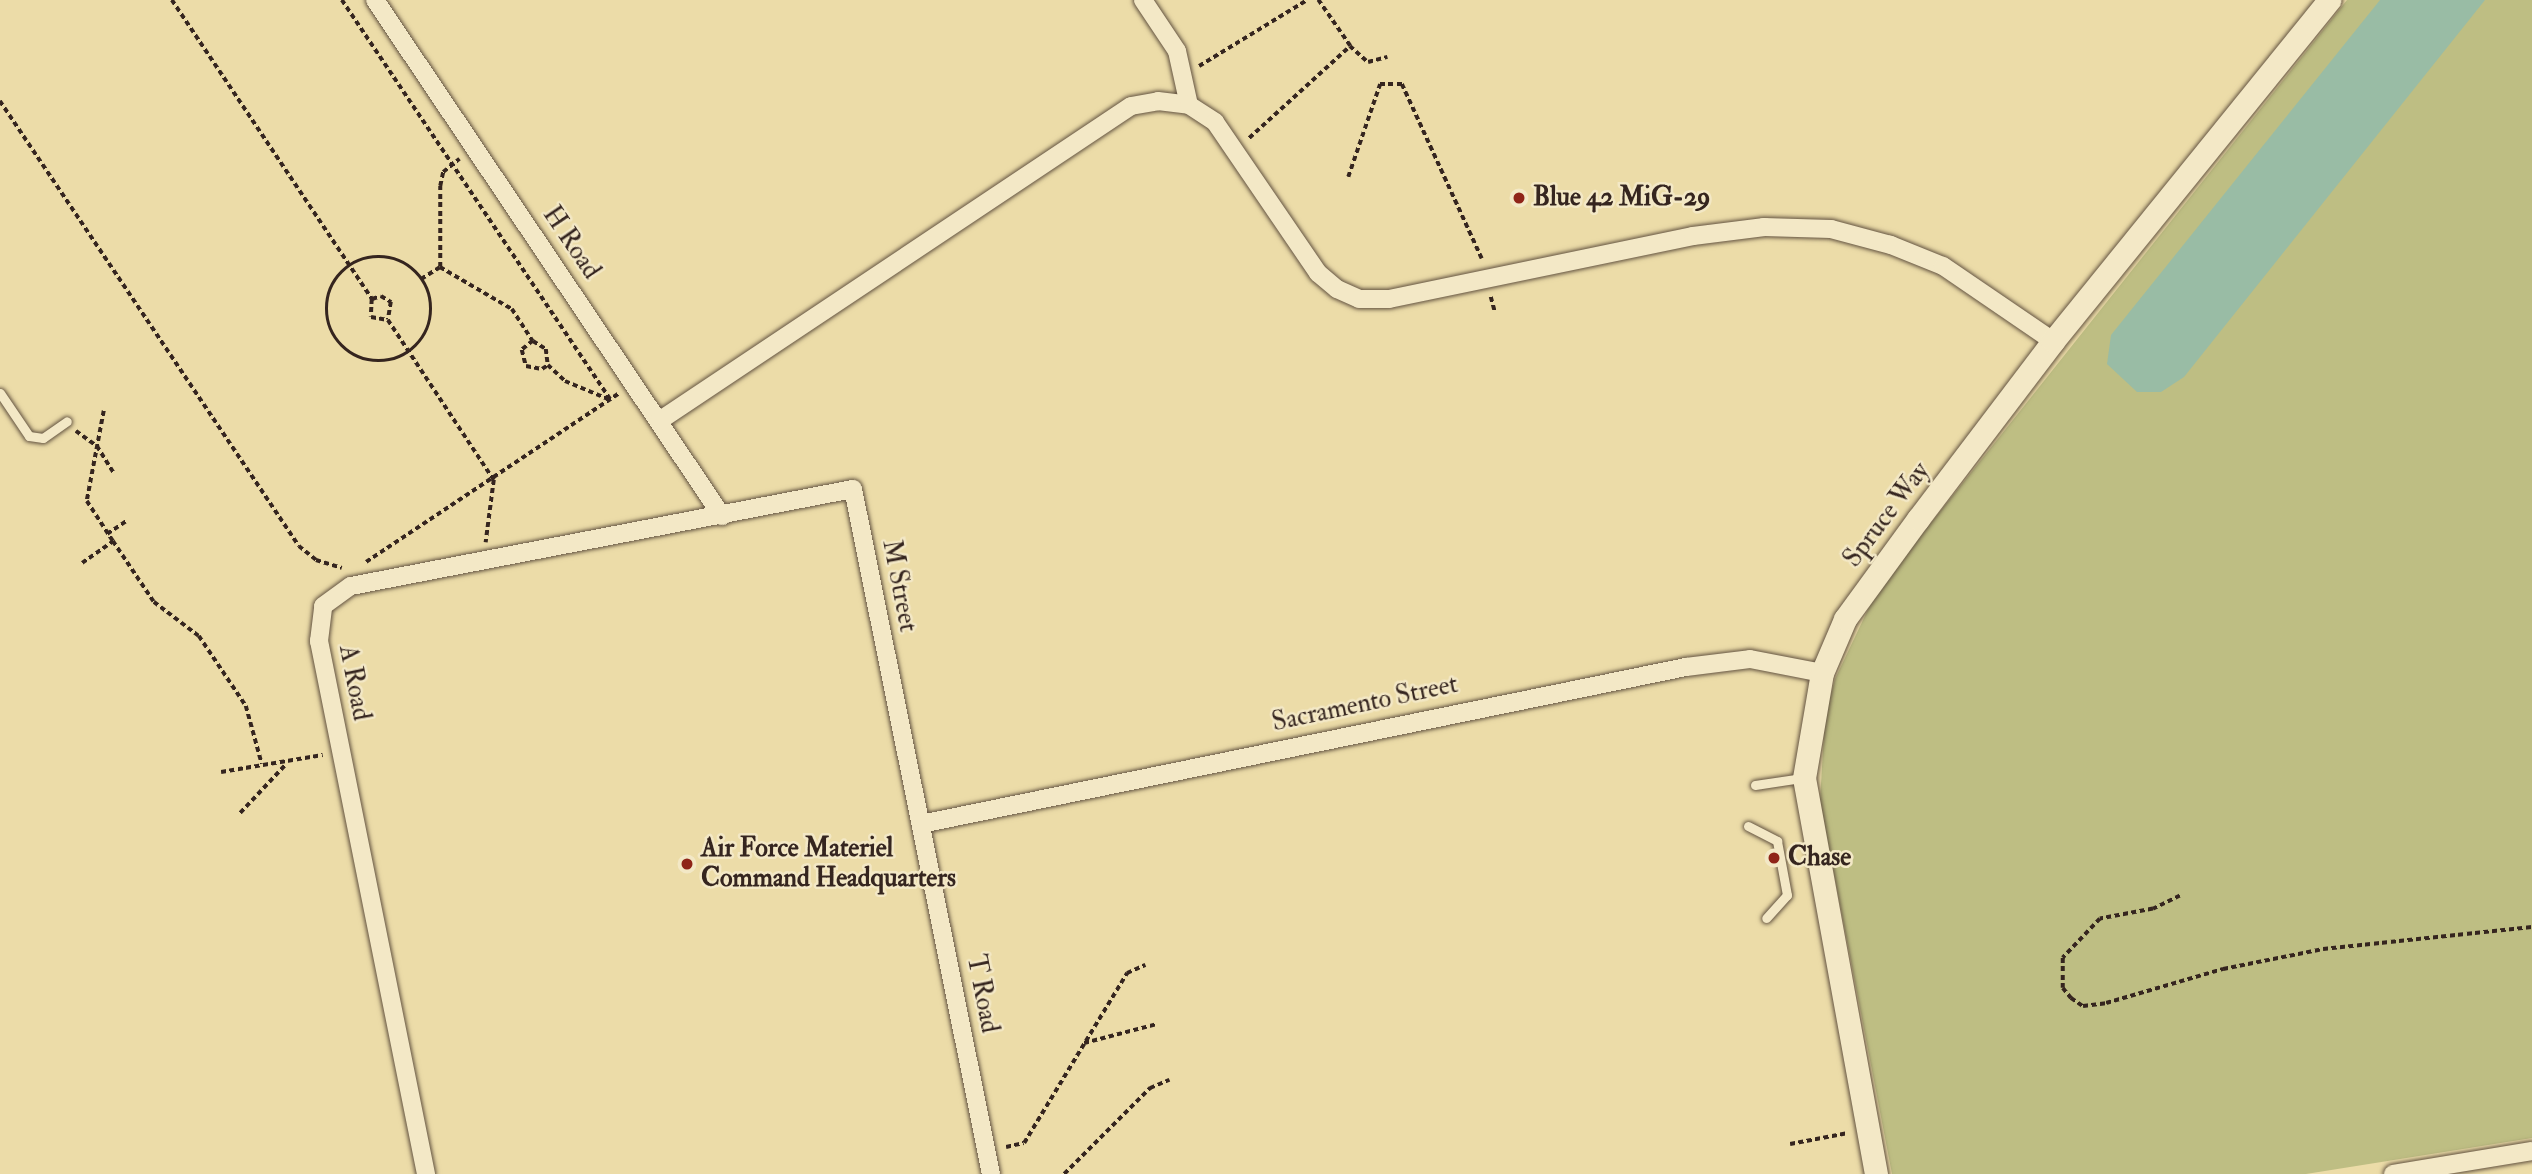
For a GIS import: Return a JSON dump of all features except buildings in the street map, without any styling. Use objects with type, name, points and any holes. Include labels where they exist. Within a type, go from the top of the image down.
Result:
[{"type":"street","name":"H Road","points":[[375,0],[722,516]]},
{"type":"street","points":[[1143,0],[1177,51],[1189,104]]},
{"type":"street","name":"Spruce Way","points":[[1876,1174],[1804,778],[1822,673],[1845,619],[2053,341],[2329,0]]},
{"type":"street","points":[[659,421],[1131,106],[1158,100],[1189,104],[1215,122],[1318,273],[1337,289],[1359,299],[1389,299],[1693,236],[1764,227],[1832,229],[1891,245],[1943,266],[2053,341]]},
{"type":"street","name":"M Street","points":[[722,516],[853,489],[921,824]]},
{"type":"street","name":"A Road","points":[[426,1174],[319,641],[323,606],[351,586],[722,516]]},
{"type":"street","name":"Sacramento Street","points":[[921,824],[1686,667],[1750,659],[1822,673]]},
{"type":"street","name":"T Road","points":[[921,824],[991,1174]]},
{"type":"street","points":[[2393,1174],[2532,1151]]},
{"type":"lane","points":[[0,393],[29,436],[43,438],[67,421]]},
{"type":"lane","points":[[1755,785],[1804,778]]},
{"type":"lane","points":[[1748,826],[1777,841],[1787,895],[1766,918]]},
{"type":"path","points":[[172,0],[372,299],[371,317],[388,320]]},
{"type":"path","points":[[342,0],[610,399]]},
{"type":"path","points":[[1182,76],[1307,0]]},
{"type":"path","points":[[1318,0],[1350,46],[1368,62],[1387,57]]},
{"type":"path","points":[[1235,152],[1350,46]]},
{"type":"path","points":[[1348,177],[1380,84],[1402,84],[1487,278],[1495,312]]},
{"type":"path","points":[[0,101],[299,546],[332,568],[348,569]]},
{"type":"path","points":[[440,267],[440,186],[443,172],[475,148]]},
{"type":"path","points":[[388,258],[404,262],[421,279],[430,299],[429,320],[409,352],[379,360],[360,358],[343,346],[329,320],[328,304],[335,283],[349,265],[388,258]]},
{"type":"path","points":[[421,279],[440,267]]},
{"type":"path","points":[[440,267],[512,309],[533,341],[546,349],[548,365],[565,382],[610,399]]},
{"type":"path","points":[[372,299],[380,296],[391,303],[388,320],[494,480],[483,563]]},
{"type":"path","points":[[533,341],[522,350],[526,366],[542,369],[548,365]]},
{"type":"path","points":[[355,566],[494,480],[634,383]]},
{"type":"path","points":[[104,411],[88,501],[107,534],[154,602],[199,636],[246,706],[262,764]]},
{"type":"path","points":[[76,431],[97,446],[114,473]]},
{"type":"path","points":[[107,534],[126,521]]},
{"type":"path","points":[[82,562],[113,541]]},
{"type":"path","points":[[222,772],[262,764],[286,764],[341,751]]},
{"type":"path","points":[[240,813],[286,764]]},
{"type":"path","points":[[2180,896],[2153,909],[2100,919],[2063,958],[2063,988],[2071,998],[2083,1006],[2106,1003],[2234,967],[2323,949],[2532,927]]},
{"type":"path","points":[[986,1150],[1024,1143],[1127,973],[1145,965]]},
{"type":"path","points":[[1084,1043],[1157,1024]]},
{"type":"path","points":[[1064,1174],[1150,1088],[1169,1080]]},
{"type":"path","points":[[1790,1144],[1867,1130]]},
{"type":"green space","points":[[2347,0],[2532,0],[2532,1138],[2306,1174],[1892,1174],[1820,801],[1825,716],[1835,679],[1873,599],[1907,553]]},
{"type":"shaded area","points":[[2380,0],[2485,0],[2184,377],[2161,392],[2137,392],[2107,364],[2111,335]]},
{"type":"place","name":"Blue 42 MiG-29","points":[[1519,198]]},
{"type":"place","name":"Chase","points":[[1774,858]]},
{"type":"place","name":"Air Force Materiel Command Headquarters","points":[[687,864]]}]
